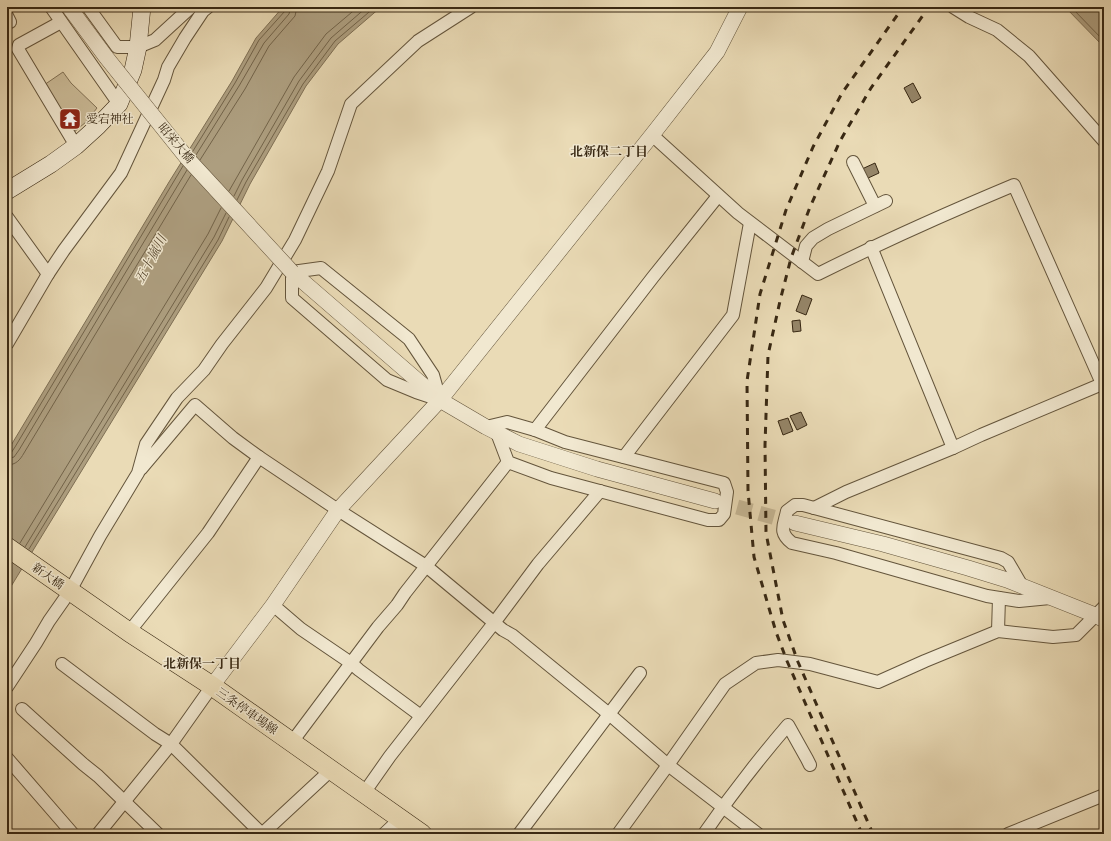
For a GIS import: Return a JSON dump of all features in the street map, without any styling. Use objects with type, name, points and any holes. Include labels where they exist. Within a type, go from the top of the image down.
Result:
[{"type":"main road","points":[[7,191],[51,164],[76,146],[98,126],[118,104],[133,70],[138,48],[142,7]]},
{"type":"main road","name":"新大橋","points":[[7,547],[66,588]]},
{"type":"main road","name":"三条停車場線","points":[[66,588],[129,632],[212,686],[422,834]]},
{"type":"street","points":[[50,7],[118,104]]},
{"type":"street","name":"昭栄大橋","points":[[69,7],[106,58],[187,158],[292,272],[440,400],[519,444],[596,469],[715,501]]},
{"type":"street","points":[[90,8],[117,47],[138,48],[155,40],[190,7]]},
{"type":"street","points":[[7,344],[48,274],[64,250],[121,173],[164,80],[168,67],[189,31],[203,11],[208,7]]},
{"type":"street","points":[[138,473],[146,444],[177,398],[204,370],[222,344],[266,288],[295,240],[328,171],[351,104],[418,41],[471,7]]},
{"type":"street","points":[[98,834],[171,744],[212,686],[273,605],[338,510],[440,400],[717,52],[740,7]]},
{"type":"street","points":[[953,7],[969,17],[997,30],[1029,56],[1104,141]]},
{"type":"street","points":[[61,22],[19,45],[18,49],[76,146]]},
{"type":"street","points":[[652,135],[718,196],[750,223],[818,274],[871,247],[1014,185],[1103,386],[980,435],[953,448],[846,492],[814,508]]},
{"type":"street","points":[[802,262],[806,246],[813,238],[828,229],[880,204],[853,162]]},
{"type":"street","points":[[534,430],[718,196]]},
{"type":"street","points":[[7,217],[48,274]]},
{"type":"street","points":[[624,457],[733,315],[750,223]]},
{"type":"street","points":[[871,247],[953,448]]},
{"type":"street","points":[[321,268],[409,339],[433,376],[440,400],[387,380],[292,298],[292,272],[321,268]]},
{"type":"street","points":[[7,687],[36,643],[66,588],[100,536],[138,473],[195,405],[233,438],[259,457],[338,510],[426,566],[503,630],[512,635],[609,714],[668,765],[758,834]]},
{"type":"street","points":[[507,422],[534,430],[565,442],[724,483],[727,492],[724,514],[719,520],[708,520],[551,478],[508,462],[492,430],[507,422]]},
{"type":"street","points":[[129,632],[208,533],[259,457]]},
{"type":"street","points":[[292,742],[351,663],[508,462]]},
{"type":"street","points":[[364,793],[390,756],[538,564],[600,491]]},
{"type":"street","points":[[1022,586],[1008,562],[1001,558],[803,505],[795,505],[787,510],[783,532],[786,538],[792,542],[987,596],[1019,601],[1050,598]]},
{"type":"street","points":[[795,523],[883,544],[981,572],[1007,580],[1050,598],[1101,614]]},
{"type":"street","points":[[998,631],[999,598]]},
{"type":"street","points":[[273,605],[301,629],[351,663],[421,716]]},
{"type":"street","points":[[618,834],[725,684],[756,663],[778,660],[810,664],[878,682],[998,631],[1053,637],[1076,634],[1101,614]]},
{"type":"street","points":[[62,664],[155,734],[171,744],[262,834],[331,770]]},
{"type":"street","points":[[519,834],[640,673]]},
{"type":"street","points":[[22,709],[98,776],[158,834]]},
{"type":"street","points":[[704,834],[723,807],[788,725],[810,766]]},
{"type":"street","points":[[7,758],[74,834]]},
{"type":"street","points":[[1008,834],[1104,795]]},
{"type":"street","points":[[384,834],[400,819]]},
{"type":"shaded area","points":[[63,72],[71,83],[97,108],[86,122],[73,133],[44,85]]},
{"type":"water","name":"五十嵐川","points":[[283,7],[381,7],[338,44],[306,86],[250,184],[222,241],[7,593],[7,452],[169,182],[232,81],[256,38]]},
{"type":"water","points":[[1065,7],[1104,7],[1104,47]]},
{"type":"building","points":[[913,83],[921,98],[912,103],[904,88]]},
{"type":"building","points":[[875,163],[879,173],[866,179],[862,169]]},
{"type":"building","points":[[802,295],[812,299],[806,315],[796,311]]},
{"type":"building","points":[[800,320],[801,331],[793,332],[792,321]]},
{"type":"building","points":[[801,412],[807,425],[797,430],[790,416]]},
{"type":"building","points":[[788,418],[793,431],[783,435],[778,421]]},
{"type":"tunnel","points":[[715,501],[795,523]]},
{"type":"railway","points":[[862,834],[787,661],[776,632],[754,557],[748,491],[747,381],[760,294],[786,210],[813,147],[842,93],[903,7]]},
{"type":"railway","points":[[873,834],[798,662],[783,620],[766,533],[765,445],[768,355],[791,258],[810,207],[840,141],[871,88],[929,7]]},
{"type":"place","name":"愛宕神社","points":[[70,119]]},
{"type":"district","name":"北新保二丁目","points":[[609,151]]},
{"type":"district","name":"北新保一丁目","points":[[202,663]]}]
